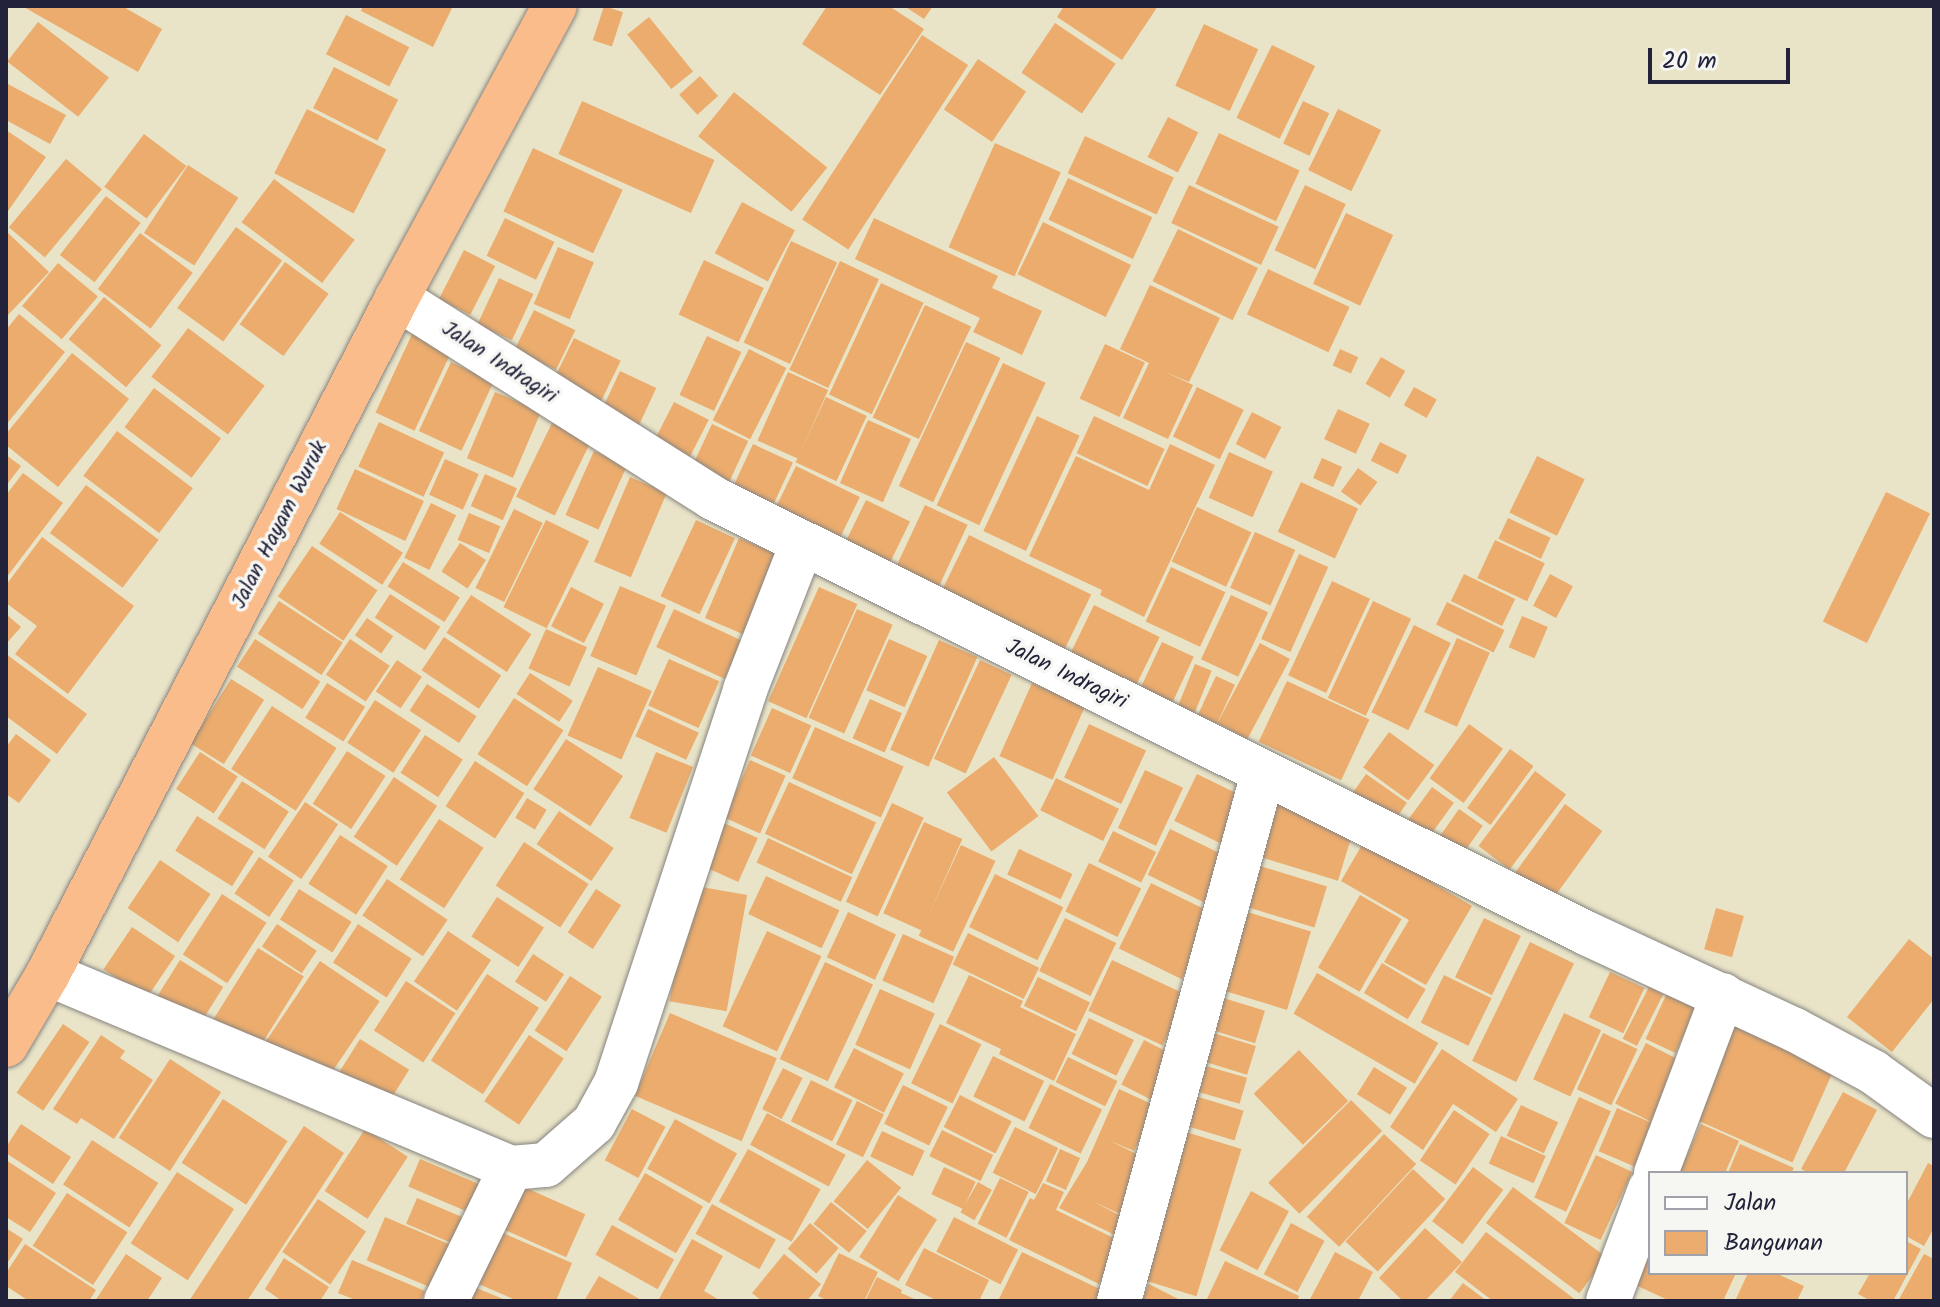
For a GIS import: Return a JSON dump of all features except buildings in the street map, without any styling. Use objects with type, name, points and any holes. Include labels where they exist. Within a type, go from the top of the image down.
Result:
[{"type":"highway","name":"Jalan Hayam Wuruk","points":[[6,1045],[48,974],[397,298],[555,6]]},
{"type":"street","name":"Jalan Indragiri","points":[[397,298],[713,498],[1263,773],[1346,810],[1586,933],[1723,995],[1873,1072],[1934,1116]]},
{"type":"street","points":[[446,1301],[529,1167],[594,1123],[616,1083],[716,774],[802,544]]},
{"type":"street","points":[[1119,1301],[1263,773]]},
{"type":"street","points":[[48,974],[529,1167]]},
{"type":"street","points":[[1657,1171],[1723,995]]},
{"type":"street","points":[[1608,1301],[1648,1194]]}]
